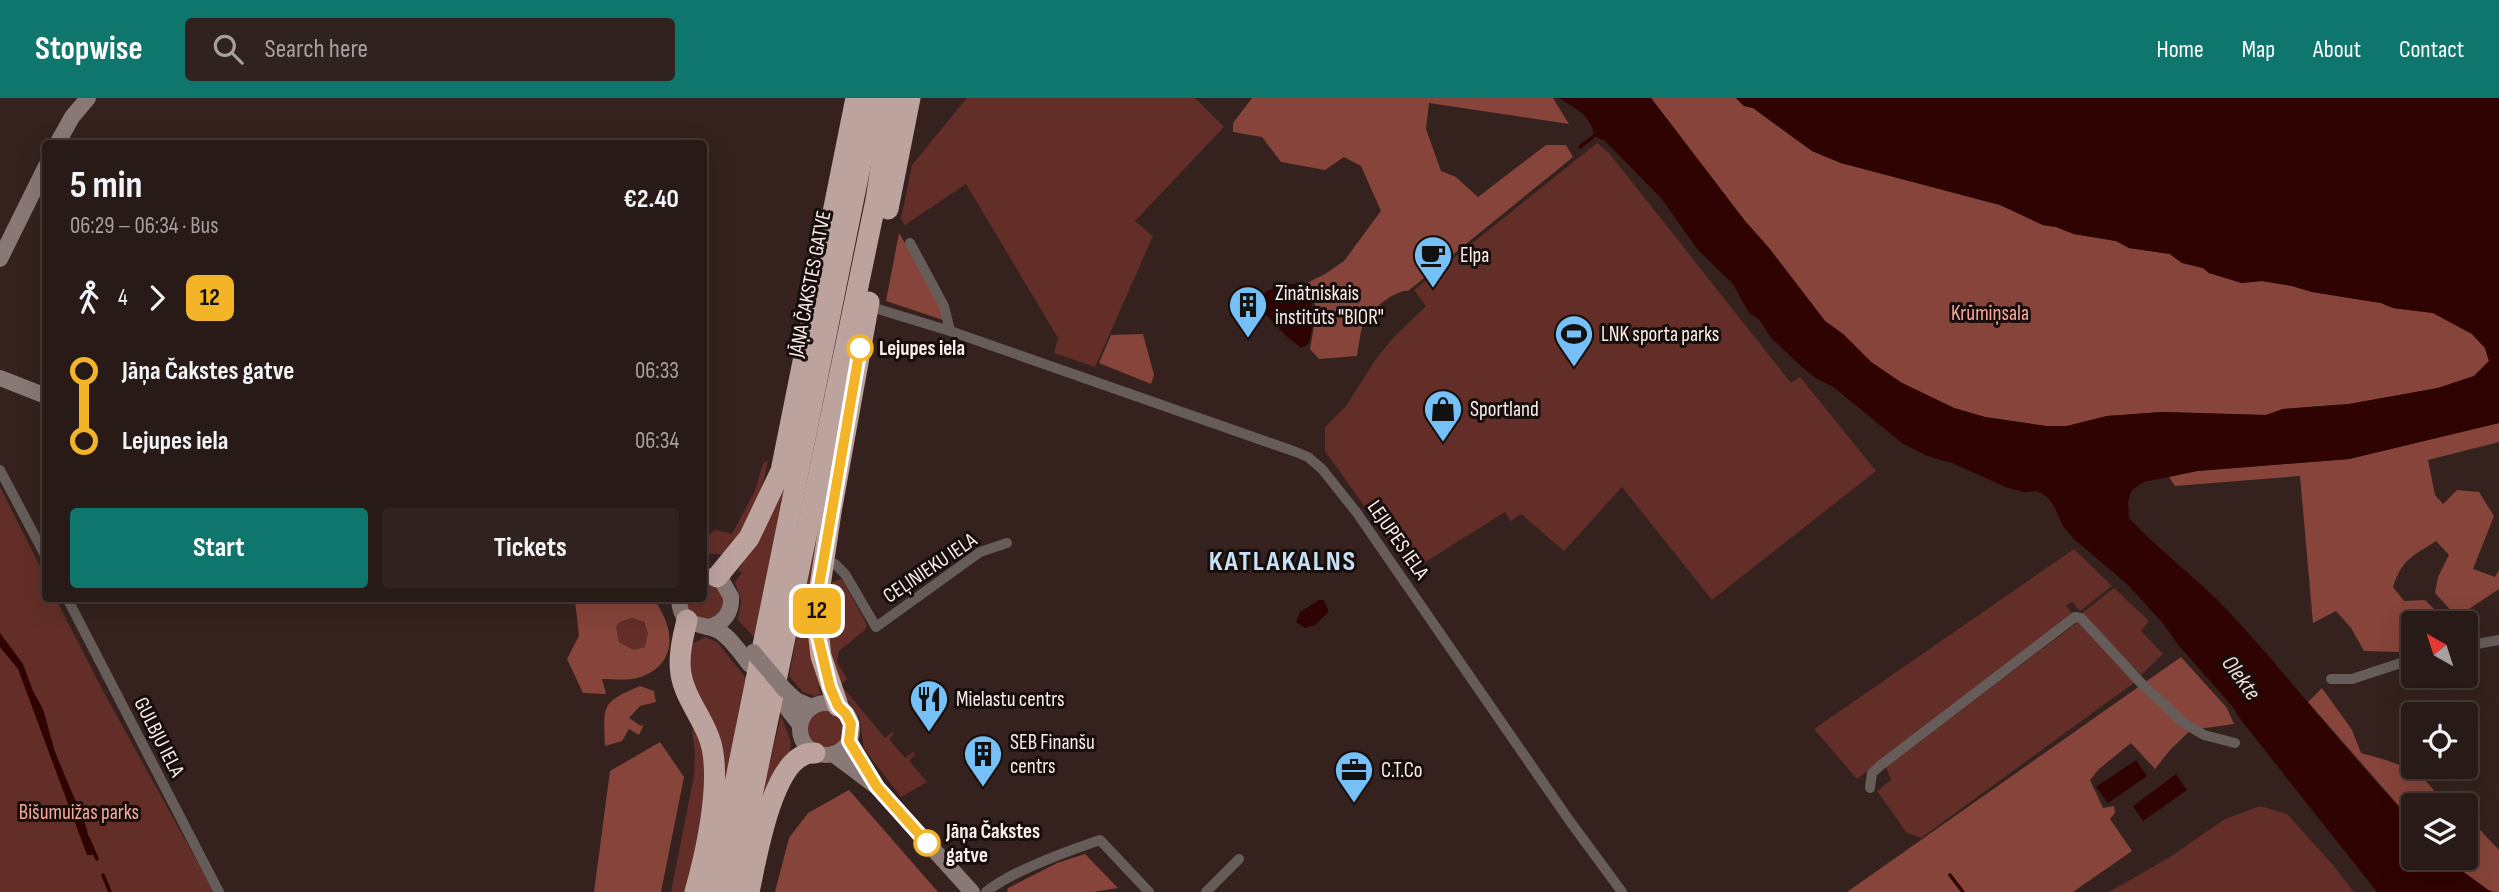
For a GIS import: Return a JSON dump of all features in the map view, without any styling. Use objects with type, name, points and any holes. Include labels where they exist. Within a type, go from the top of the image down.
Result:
[{"type":"highway","points":[[710,576],[749,538],[781,471],[856,98]]},
{"type":"highway","name":"JĀŅA ČAKSTES GATVE","points":[[713,892],[874,98]]},
{"type":"highway","points":[[732,892],[876,200],[892,98]]},
{"type":"highway","points":[[838,706],[830,687],[818,637],[817,613],[823,562],[869,306],[911,98]]},
{"type":"highway","points":[[687,620],[680,659],[681,675],[708,731],[714,754],[715,786],[695,892]]},
{"type":"highway","points":[[749,892],[762,833],[779,785],[794,761],[803,755],[824,753]]},
{"type":"main road","points":[[59,140],[72,117],[88,98]]},
{"type":"main road","points":[[0,259],[42,174]]},
{"type":"main road","points":[[0,378],[42,394]]},
{"type":"main road","points":[[709,628],[723,621],[732,603],[730,591],[710,576]]},
{"type":"main road","points":[[680,602],[682,614],[693,625],[720,632],[751,659],[784,696],[800,725]]},
{"type":"main road","points":[[728,615],[732,629],[751,659]]},
{"type":"main road","points":[[784,696],[812,707]]},
{"type":"main road","points":[[824,753],[845,747],[852,730],[849,718],[838,706],[820,704],[806,712],[800,725],[805,744],[877,787]]},
{"type":"main road","points":[[849,741],[877,787],[972,892]]},
{"type":"street","points":[[910,243],[944,306],[950,331]]},
{"type":"street","name":"LEJUPES IELA","points":[[869,306],[950,331],[1260,438],[1313,461],[1334,482],[1357,513],[1561,810],[1622,892]]},
{"type":"street","points":[[0,470],[42,549]]},
{"type":"street","name":"CEĻINIEKU IELA","points":[[823,562],[835,564],[845,574],[876,627],[980,552],[1007,543]]},
{"type":"street","name":"GULBJU IELA","points":[[69,602],[219,892]]},
{"type":"street","points":[[1870,788],[1871,773],[2075,617],[2081,618],[2185,724],[2204,735],[2235,743]]},
{"type":"street","points":[[2478,644],[2499,640]]},
{"type":"street","points":[[2331,679],[2352,679],[2401,663]]},
{"type":"street","points":[[986,892],[1039,864],[1100,840],[1149,892]]},
{"type":"street","points":[[1206,892],[1239,859]]},
{"type":"green space","points":[[967,98],[1195,98],[1224,127],[1135,221],[1153,236],[1095,367],[1054,353],[1058,338],[966,184],[905,225],[901,219],[912,165]]},
{"type":"green space","points":[[1252,98],[1553,98],[1569,124],[1429,103],[1426,129],[1441,171],[1456,177],[1478,197],[1546,145],[1566,145],[1573,157],[1408,291],[1397,293],[1377,307],[1364,322],[1357,356],[1319,359],[1310,349],[1317,309],[1305,284],[1344,261],[1381,211],[1361,166],[1344,157],[1325,170],[1281,162],[1262,137],[1233,132],[1233,123]]},
{"type":"green space","name":"Krūmiņsala","points":[[1651,98],[1736,98],[1812,151],[1841,163],[2000,205],[2043,225],[2074,234],[2116,241],[2129,248],[2170,254],[2182,263],[2242,283],[2262,281],[2381,303],[2393,308],[2433,313],[2472,334],[2485,348],[2489,361],[2474,376],[2438,388],[2349,404],[2283,409],[2266,415],[2162,412],[2107,416],[2067,426],[2046,426],[1985,417],[1954,408],[1902,383],[1871,362],[1843,334],[1825,321]]},
{"type":"green space","name":"LNK sporta parks","points":[[1597,143],[1609,153],[1791,383],[1800,377],[1876,471],[1712,600],[1622,487],[1564,551],[1521,514],[1511,521],[1505,512],[1411,571],[1325,451],[1325,427],[1346,406],[1392,339],[1426,306],[1414,290]]},
{"type":"green space","points":[[839,209],[755,638],[738,620],[741,602],[735,582],[742,573],[738,570],[756,541]]},
{"type":"green space","points":[[899,233],[941,306],[943,320],[886,301]]},
{"type":"green space","points":[[1143,334],[1154,375],[1151,384],[1099,363],[1111,335]]},
{"type":"green space","points":[[2499,423],[2499,442],[2428,460],[2435,495],[2443,504],[2457,490],[2479,492],[2494,516],[2473,569],[2495,577],[2499,570],[2499,589],[2466,611],[2452,611],[2435,593],[2438,577],[2449,555],[2436,541],[2404,564],[2393,587],[2404,601],[2425,600],[2436,611],[2401,611],[2401,652],[2364,651],[2351,628],[2336,611],[2313,623],[2300,476],[2175,486],[2169,477],[2197,471],[2349,459]]},
{"type":"green space","points":[[768,461],[761,489],[741,531],[725,555],[707,553],[707,537],[715,530],[732,534],[755,491],[763,463]]},
{"type":"green space","name":"Bišumuižas parks","points":[[0,487],[42,570],[42,602],[58,602],[102,689],[214,892],[0,892]]},
{"type":"green space","points":[[823,501],[822,685],[818,687],[821,694],[815,696],[803,692],[789,676]]},
{"type":"green space","points":[[2074,549],[2112,586],[2080,611],[2072,602],[2066,606],[2073,614],[1857,779],[1814,729]]},
{"type":"green space","points":[[842,579],[867,625],[865,630],[839,651],[837,662],[847,679],[841,685],[885,738],[892,732],[894,734],[889,739],[905,758],[913,752],[915,755],[909,761],[927,782],[901,797],[864,749],[859,716],[840,690],[827,632],[832,582]]},
{"type":"green space","points":[[707,584],[722,593],[725,602],[721,613],[712,620],[694,617],[687,607],[687,602],[707,602]]},
{"type":"green space","points":[[2114,588],[2149,621],[2141,631],[2163,654],[2141,675],[2081,614]]},
{"type":"green space","points":[[575,602],[655,602],[665,620],[670,642],[662,663],[654,671],[637,678],[602,679],[606,694],[583,693],[567,659],[579,636]],"holes":[[[632,618],[644,622],[648,633],[645,647],[634,650],[619,642],[616,627],[620,622]]]},
{"type":"green space","points":[[632,618],[643,622],[649,633],[646,647],[634,650],[619,642],[616,627],[620,622]]},
{"type":"green space","points":[[2078,622],[2135,682],[1921,838],[1907,833],[1877,791],[1891,780],[1886,767]]},
{"type":"green space","points":[[705,637],[717,642],[747,679],[717,826],[719,801],[690,681],[690,642],[694,643]]},
{"type":"green space","points":[[2181,657],[2227,708],[2234,724],[2191,730],[2155,769],[2131,743],[2099,769],[2090,780],[2103,808],[2114,806],[2115,813],[2110,819],[2132,851],[2073,892],[1847,892]]},
{"type":"green space","points":[[640,686],[654,691],[656,702],[640,706],[629,718],[641,726],[644,724],[639,735],[629,729],[622,741],[605,746],[604,722],[607,707],[618,697]]},
{"type":"green space","points":[[2322,688],[2352,730],[2361,753],[2401,766],[2401,779],[2423,779],[2436,793],[2401,793],[2401,808],[2308,702]]},
{"type":"green space","points":[[826,711],[839,717],[845,730],[839,743],[826,749],[813,743],[807,730],[813,717]]},
{"type":"green space","points":[[781,715],[791,742],[789,755],[754,832]]},
{"type":"green space","points":[[692,729],[696,730],[709,762],[691,892],[671,892],[694,775]]},
{"type":"green space","points":[[660,742],[684,777],[661,892],[594,892],[610,771]]},
{"type":"green space","points":[[849,790],[938,892],[775,892],[789,838],[808,813]]},
{"type":"green space","points":[[2260,806],[2287,814],[2354,892],[2109,892],[2170,857],[2225,819]]},
{"type":"green space","points":[[2478,828],[2499,850],[2499,892],[2485,888],[2461,870],[2478,870]]},
{"type":"green space","points":[[1085,854],[1118,888],[1094,892],[1007,892],[1008,888],[1057,863]]},
{"type":"water","name":"Olekte","points":[[1559,98],[1651,98],[1825,321],[1843,334],[1871,362],[1902,383],[1954,408],[1985,417],[2046,426],[2067,426],[2107,416],[2162,412],[2266,415],[2283,409],[2349,404],[2438,388],[2474,376],[2489,361],[2485,348],[2472,334],[2433,313],[2393,308],[2381,303],[2262,281],[2242,283],[2182,263],[2170,254],[2129,248],[2116,241],[2074,234],[2043,225],[2000,205],[1841,163],[1812,151],[1736,98],[2499,98],[2499,423],[2349,459],[2197,471],[2144,482],[2132,490],[2128,501],[2129,518],[2230,613],[2401,809],[2401,870],[2461,870],[2491,892],[2377,892],[2232,706],[2161,621],[2128,585],[2074,539],[2063,526],[2047,497],[2037,491],[2024,492],[2008,488],[1952,463],[1927,456],[1902,443],[1832,386],[1803,368],[1771,338],[1759,319],[1749,313],[1733,284],[1698,250],[1661,198],[1605,141],[1594,136],[1586,117]]},
{"type":"water","points":[[1295,284],[1308,290],[1312,310],[1310,338],[1308,344],[1301,348],[1258,306],[1265,292],[1278,286]]},
{"type":"water","points":[[1319,600],[1324,600],[1329,612],[1315,625],[1305,628],[1296,622],[1300,612]]},
{"type":"water","points":[[0,633],[23,664],[43,709],[55,752],[86,826],[93,855],[87,855],[18,669],[0,647]]},
{"type":"water","points":[[2136,760],[2147,776],[2108,803],[2096,787]]},
{"type":"water","points":[[2176,774],[2187,790],[2143,821],[2133,806]]},
{"type":"waterway","points":[[1580,147],[1594,136]]},
{"type":"waterway","points":[[88,838],[97,859]]},
{"type":"waterway","points":[[103,875],[110,892]]},
{"type":"waterway","points":[[1950,875],[1963,892]]},
{"type":"bus line","name":"12","points":[[860,348],[819,586],[818,637],[830,687],[838,706],[849,718],[852,730],[849,741],[859,760],[877,787],[927,843]]},
{"type":"place","name":"Elpa","points":[[1433,289]]},
{"type":"place","name":"Zinātniskais institūts \"BIOR\"","points":[[1248,339]]},
{"type":"place","name":"Lejupes iela","points":[[860,348]]},
{"type":"place","name":"LNK sporta parks","points":[[1574,368]]},
{"type":"place","name":"Sportland","points":[[1443,443]]},
{"type":"place","name":"Mielastu centrs","points":[[929,733]]},
{"type":"place","name":"SEB Finanšu centrs","points":[[983,788]]},
{"type":"place","name":"C.T.Co","points":[[1354,804]]},
{"type":"place","name":"Jāņa Čakstes gatve","points":[[927,843]]},
{"type":"district","name":"KATLAKALNS","points":[[1283,561]]}]
